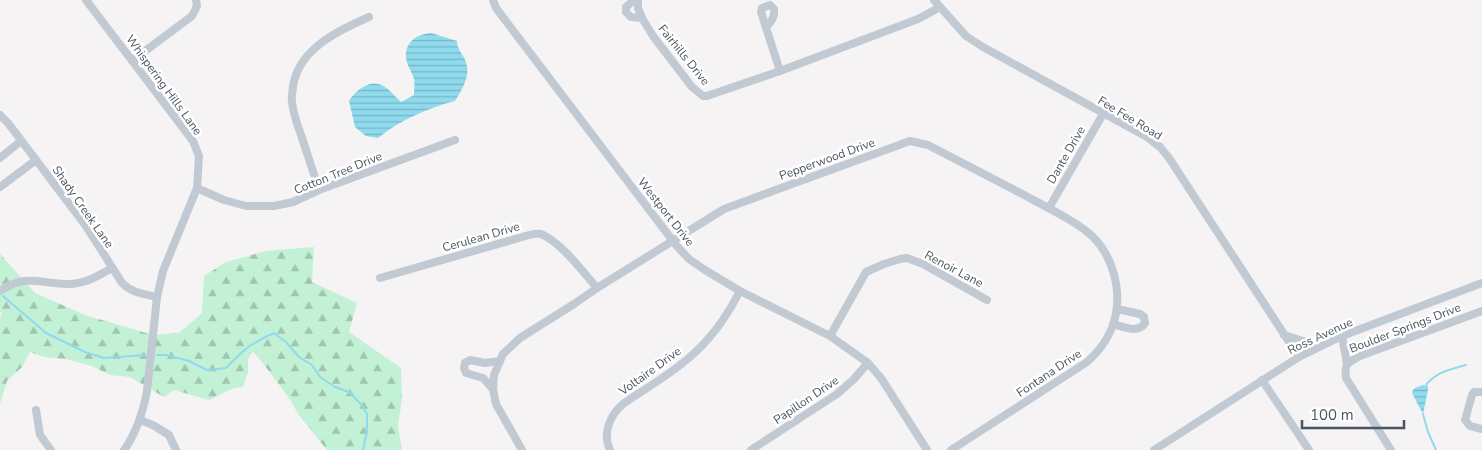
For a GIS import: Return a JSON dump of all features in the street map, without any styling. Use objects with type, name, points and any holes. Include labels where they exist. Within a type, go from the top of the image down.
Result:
[{"type":"street","name":"Whispering Hills Lane","points":[[86,0],[133,60],[192,141],[199,156],[197,188],[163,271],[157,297],[147,391],[140,420],[124,450]]},
{"type":"street","points":[[133,60],[192,16],[197,6],[196,0]]},
{"type":"street","name":"Westport Drive","points":[[493,0],[496,8],[689,259],[740,291],[830,336],[868,363],[881,378],[927,450]]},
{"type":"street","name":"Fee Fee Road","points":[[934,0],[966,36],[1160,147],[1298,357]]},
{"type":"street","points":[[637,3],[626,6],[626,12],[631,17],[642,18]]},
{"type":"street","name":"Fairhills Drive","points":[[637,3],[642,18],[692,87],[703,96],[709,96],[780,71],[918,19],[940,7]]},
{"type":"street","points":[[319,190],[291,100],[294,81],[303,61],[319,44],[351,24],[369,17]]},
{"type":"street","points":[[766,28],[780,71]]},
{"type":"street","name":"Dante Drive","points":[[1049,208],[1103,114]]},
{"type":"street","name":"Shady Creek Lane","points":[[0,115],[86,226],[122,283],[129,290],[136,293],[157,297]]},
{"type":"street","name":"Cotton Tree Drive","points":[[197,188],[224,200],[249,206],[274,206],[294,202],[319,190],[456,140]]},
{"type":"street","points":[[0,158],[21,141]]},
{"type":"street","name":"Pepperwood Drive","points":[[493,389],[494,375],[503,354],[520,338],[724,209],[910,141],[928,145],[1049,208],[1094,237],[1106,254],[1118,292],[1117,309],[1113,324]]},
{"type":"street","points":[[0,187],[36,160]]},
{"type":"street","name":"Cerulean Drive","points":[[380,278],[539,233],[568,254],[597,288]]},
{"type":"street","name":"Renoir Lane","points":[[830,336],[866,272],[900,259],[907,258],[922,264],[987,300]]},
{"type":"street","points":[[0,291],[27,281],[81,283],[112,268]]},
{"type":"street","name":"Ross Avenue","points":[[1154,450],[1298,357],[1319,346],[1482,282]]},
{"type":"street","name":"Voltaire Drive","points":[[610,450],[608,446],[608,429],[611,418],[616,410],[682,364],[701,347],[723,320],[740,291]]},
{"type":"street","points":[[1113,324],[1136,329],[1141,328],[1145,322],[1144,317],[1140,314],[1117,309]]},
{"type":"street","name":"Boulder Springs Drive","points":[[1391,450],[1346,378],[1345,368],[1347,364],[1360,356],[1482,311]]},
{"type":"street","name":"Fontana Drive","points":[[951,450],[1088,362],[1103,346],[1113,324]]},
{"type":"street","points":[[1284,335],[1319,346]]},
{"type":"street","points":[[1342,336],[1347,364]]},
{"type":"street","points":[[500,361],[486,363],[470,360],[465,363],[464,368],[466,373],[483,378],[493,389],[496,404],[522,450]]},
{"type":"street","name":"Papillon Drive","points":[[752,450],[837,394],[868,363]]},
{"type":"street","points":[[1262,380],[1308,450]]},
{"type":"street","points":[[1482,392],[1474,392],[1472,395],[1464,420],[1470,426],[1482,429]]},
{"type":"street","points":[[36,410],[40,435],[51,450]]},
{"type":"street","points":[[140,420],[153,425],[169,435],[176,450]]},
{"type":"green space","points":[[314,247],[312,282],[357,303],[349,332],[401,368],[402,399],[398,426],[402,450],[327,450],[298,414],[291,401],[253,351],[248,359],[248,373],[243,387],[234,388],[209,400],[174,390],[164,397],[130,377],[110,375],[92,366],[66,359],[44,357],[30,352],[22,367],[7,381],[0,404],[0,319],[2,313],[0,312],[0,254],[35,293],[85,315],[153,335],[179,333],[202,313],[204,276],[226,262],[266,251]]},
{"type":"water","points":[[431,33],[457,41],[466,62],[466,79],[455,101],[415,115],[378,138],[366,136],[355,127],[349,101],[360,89],[372,84],[382,85],[387,88],[401,102],[414,95],[414,79],[407,62],[406,51],[413,39]]},
{"type":"water","points":[[1423,385],[1428,386],[1428,390],[1423,414],[1412,393],[1415,388]]},
{"type":"waterway","points":[[3,296],[46,333],[85,352],[104,358],[145,355]]},
{"type":"waterway","points":[[157,355],[167,355],[189,361],[207,370],[226,368],[247,348],[274,333],[286,342],[299,357],[312,365],[320,377],[335,387],[349,392],[361,404],[367,414],[367,430],[363,450]]},
{"type":"waterway","points":[[1426,385],[1439,374],[1466,365]]},
{"type":"waterway","points":[[1423,414],[1436,450]]}]
